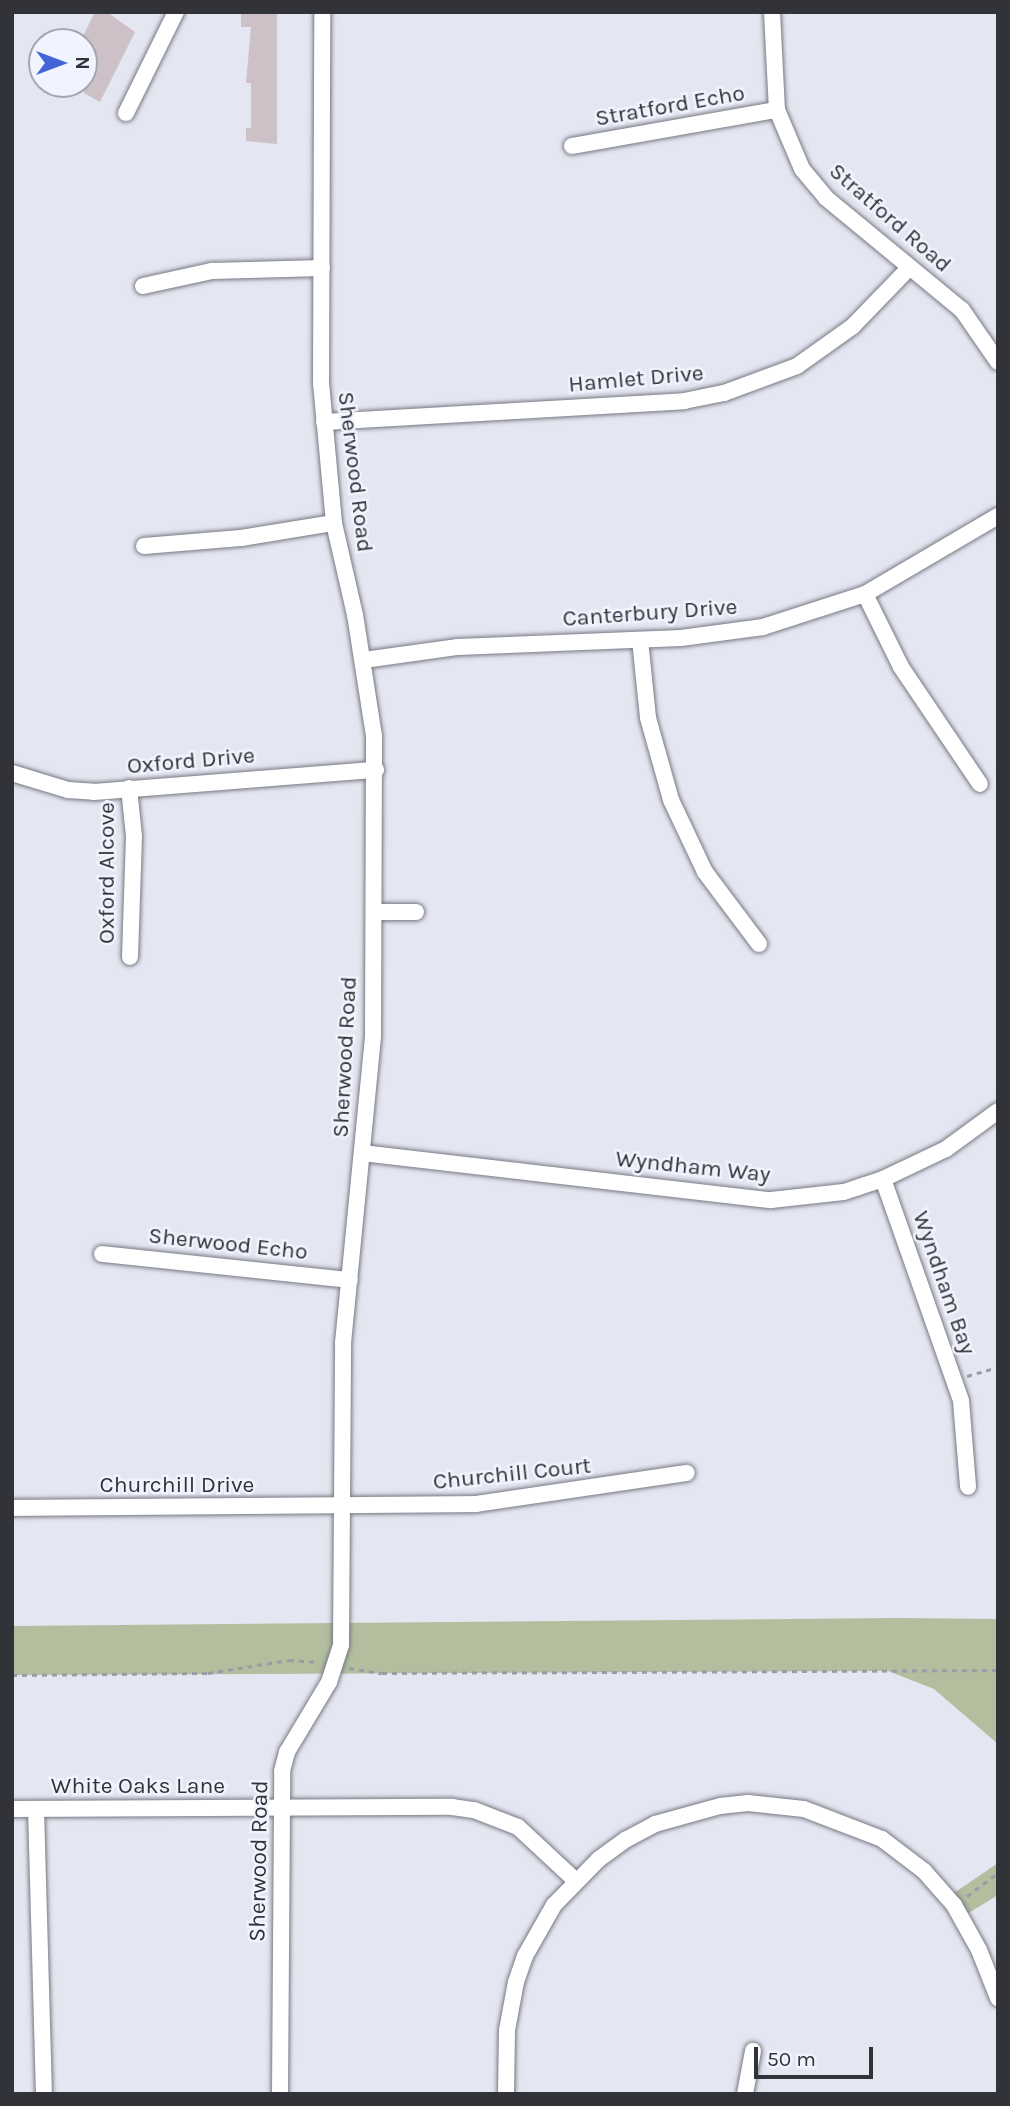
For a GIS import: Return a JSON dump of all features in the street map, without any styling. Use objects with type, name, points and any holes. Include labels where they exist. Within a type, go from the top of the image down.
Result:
[{"type":"street","points":[[126,113],[176,12]]},
{"type":"street","name":"Sherwood Road","points":[[280,2094],[281,1808],[287,1752],[337,1665],[342,1625],[341,1385],[372,1057],[376,770],[364,660],[334,523],[324,422],[322,12]]},
{"type":"street","name":"Stratford Road","points":[[772,12],[777,110],[802,169],[826,198],[962,310],[998,362]]},
{"type":"street","name":"Stratford Echo","points":[[572,146],[777,110]]},
{"type":"street","points":[[143,286],[212,271],[322,268]]},
{"type":"street","name":"Hamlet Drive","points":[[324,422],[684,401],[724,393],[797,366],[853,326],[909,268]]},
{"type":"street","name":"Canterbury Drive","points":[[364,660],[478,646],[640,640],[763,627],[865,594],[998,516]]},
{"type":"street","points":[[144,546],[241,538],[334,523]]},
{"type":"street","points":[[865,594],[901,667],[980,784]]},
{"type":"street","points":[[640,640],[648,718],[671,800],[705,872],[759,944]]},
{"type":"street","name":"Oxford Drive","points":[[12,774],[68,790],[129,789],[376,770]]},
{"type":"street","name":"Oxford Alcove","points":[[129,789],[134,836],[130,957]]},
{"type":"street","points":[[374,912],[416,912]]},
{"type":"street","name":"Wyndham Way","points":[[362,1153],[736,1199],[806,1197],[883,1179],[946,1149],[998,1111]]},
{"type":"street","name":"Wyndham Bay","points":[[883,1179],[954,1380],[964,1419],[968,1487]]},
{"type":"street","name":"Sherwood Echo","points":[[102,1254],[350,1280]]},
{"type":"street","name":"Churchill Court","points":[[342,1507],[526,1500],[687,1473]]},
{"type":"street","name":"Churchill Drive","points":[[12,1508],[342,1507]]},
{"type":"street","points":[[506,2094],[507,2030],[516,1982],[537,1931],[575,1880],[599,1859],[655,1824],[720,1806],[777,1805],[828,1815],[882,1839],[924,1871],[954,1905],[979,1950],[998,1998]]},
{"type":"street","name":"White Oaks Lane","points":[[12,1809],[474,1810],[518,1827],[575,1880]]},
{"type":"street","points":[[36,1809],[44,2094]]},
{"type":"street","points":[[745,2094],[753,2051]]},
{"type":"path","points":[[954,1380],[998,1367]]},
{"type":"path","points":[[12,1675],[208,1673],[305,1659],[382,1673],[998,1671]]},
{"type":"path","points":[[954,1905],[998,1873]]},
{"type":"green space","points":[[998,1619],[998,1744],[934,1689],[888,1671],[12,1675],[12,1626]]},
{"type":"green space","points":[[998,1863],[998,1895],[962,1917],[948,1897]]},
{"type":"building","points":[[95,12],[107,12],[135,32],[100,102],[93,98],[98,98],[98,28],[87,28]]},
{"type":"building","points":[[241,12],[277,12],[277,144],[246,141],[246,128],[251,128],[251,83],[246,83],[251,27],[241,27]]}]
